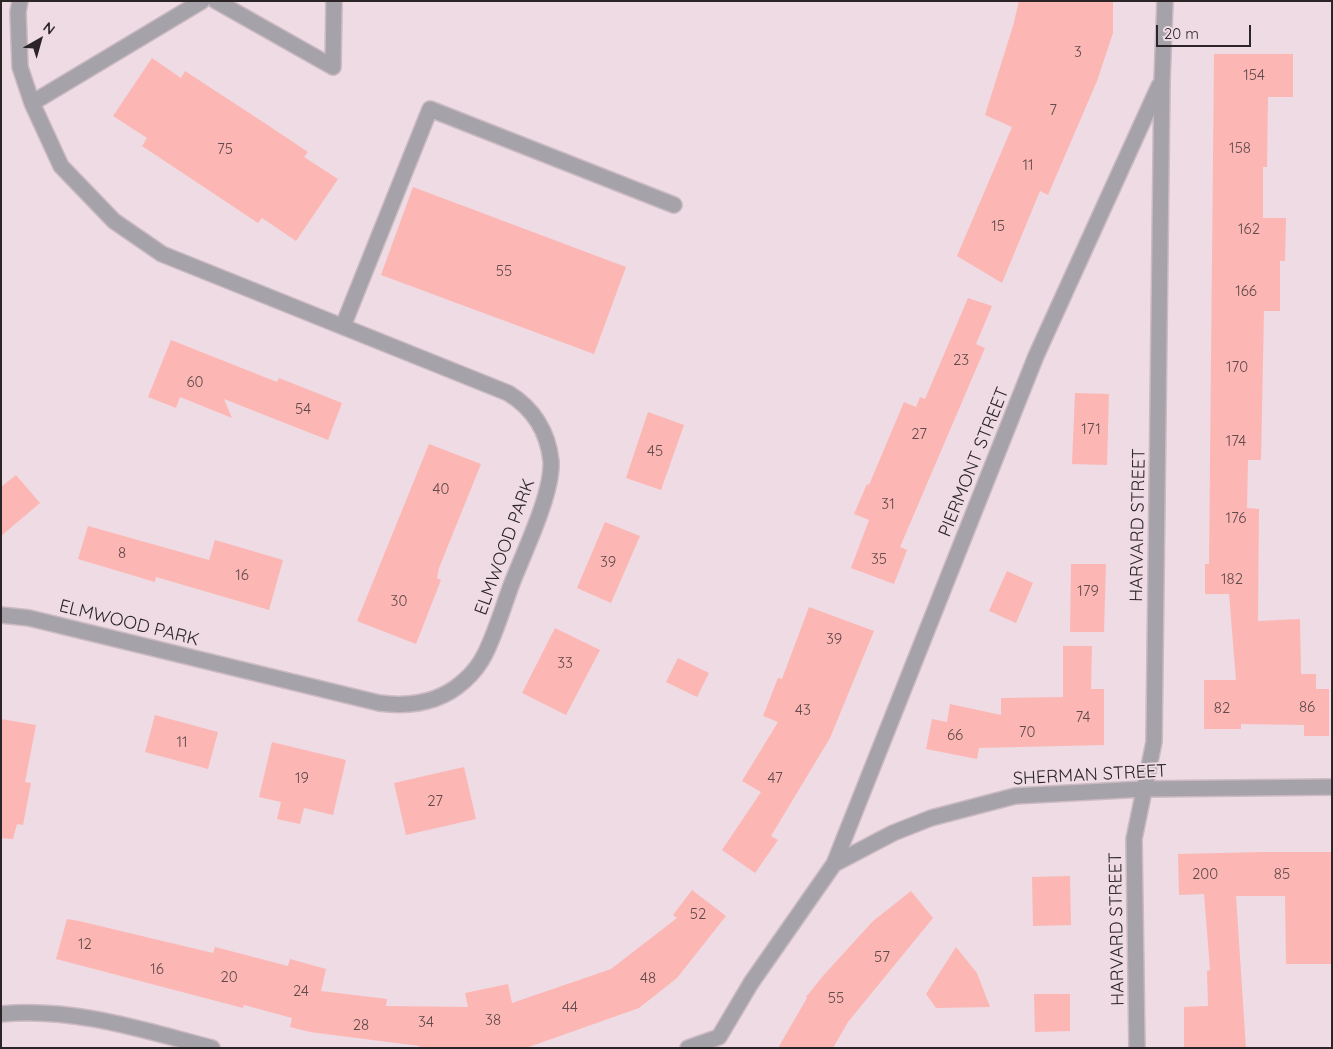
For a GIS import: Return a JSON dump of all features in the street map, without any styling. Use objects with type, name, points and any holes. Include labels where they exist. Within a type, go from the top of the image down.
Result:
[{"type":"street","name":"ELMWOOD PARK","points":[[1,615],[29,618],[390,704],[412,704],[435,699],[464,681],[479,664],[489,644],[545,495],[551,463],[547,442],[539,422],[508,393],[162,254],[114,221],[61,166],[32,103],[20,67],[18,12],[20,1]]},
{"type":"street","points":[[32,103],[202,1]]},
{"type":"street","points":[[216,1],[238,7],[333,67],[334,1]]},
{"type":"street","name":"HARVARD STREET","points":[[1137,1048],[1134,839],[1154,742],[1162,81],[1165,1]]},
{"type":"street","name":"PIERMONT STREET","points":[[834,864],[1036,356],[1162,81]]},
{"type":"street","points":[[343,326],[430,109],[674,205]]},
{"type":"street","name":"SHERMAN STREET","points":[[688,1048],[717,1043],[751,983],[834,864],[893,833],[931,818],[1015,796],[1143,789],[1332,787]]},
{"type":"street","points":[[1,1014],[30,1011],[78,1016],[212,1048]]},
{"type":"building","points":[[1019,1],[1113,1],[1113,33],[1097,81],[1048,195],[1040,191],[1002,283],[957,256],[1012,127],[985,115]]},
{"type":"building","points":[[1214,54],[1293,54],[1293,97],[1268,97],[1267,167],[1263,167],[1263,218],[1286,218],[1285,261],[1280,261],[1280,311],[1264,311],[1261,460],[1248,460],[1247,508],[1259,509],[1258,621],[1300,619],[1301,674],[1316,674],[1316,689],[1329,689],[1329,736],[1304,736],[1304,725],[1241,724],[1241,729],[1204,729],[1204,680],[1236,680],[1229,594],[1205,594],[1205,564],[1209,564]]},
{"type":"building","points":[[152,58],[181,78],[185,71],[308,152],[304,157],[338,179],[296,241],[262,218],[258,223],[142,146],[147,138],[113,116]]},
{"type":"building","points":[[413,187],[626,267],[594,354],[381,275]]},
{"type":"building","points":[[968,298],[992,306],[976,344],[985,348],[900,547],[907,550],[894,584],[851,568],[869,520],[854,514],[867,484],[869,485],[904,402],[916,407],[920,397],[925,399]]},
{"type":"building","points":[[171,340],[277,382],[279,378],[342,403],[328,440],[224,399],[232,418],[180,397],[176,408],[148,397]]},
{"type":"building","points":[[1075,393],[1109,394],[1107,465],[1072,464]]},
{"type":"building","points":[[648,412],[684,425],[661,490],[626,478]]},
{"type":"building","points":[[429,444],[481,464],[439,568],[437,578],[441,580],[416,644],[357,621]]},
{"type":"building","points":[[16,475],[40,503],[1,536],[1,487]]},
{"type":"building","points":[[605,522],[640,536],[611,603],[577,588]]},
{"type":"building","points":[[88,526],[209,560],[215,540],[283,560],[269,610],[156,577],[155,582],[78,559]]},
{"type":"building","points":[[1071,564],[1106,564],[1104,632],[1070,632]]},
{"type":"building","points":[[1007,571],[1033,583],[1016,623],[989,611]]},
{"type":"building","points":[[809,607],[874,631],[830,738],[771,836],[778,840],[755,873],[722,850],[761,792],[742,781],[778,722],[763,716],[778,678],[782,679]]},
{"type":"building","points":[[555,628],[600,650],[566,715],[522,693]]},
{"type":"building","points":[[1063,646],[1092,646],[1091,689],[1104,689],[1104,745],[979,748],[977,759],[926,749],[932,719],[947,722],[950,704],[1001,715],[1001,698],[1063,697]]},
{"type":"building","points":[[678,658],[709,673],[697,697],[666,682]]},
{"type":"building","points":[[155,715],[218,732],[208,769],[145,752]]},
{"type":"building","points":[[1,719],[36,725],[25,782],[31,783],[23,825],[17,824],[13,839],[1,838]]},
{"type":"building","points":[[272,742],[346,760],[333,815],[304,808],[300,824],[277,819],[281,802],[259,797]]},
{"type":"building","points":[[464,767],[476,819],[406,835],[394,783]]},
{"type":"building","points":[[1332,852],[1332,964],[1286,964],[1285,896],[1236,896],[1246,1048],[1184,1048],[1184,1007],[1208,1006],[1207,971],[1210,970],[1204,894],[1179,895],[1178,854]]},
{"type":"building","points":[[1070,876],[1071,925],[1033,926],[1032,877]]},
{"type":"building","points":[[692,890],[726,916],[677,978],[639,1008],[526,1048],[419,1048],[419,1046],[310,1032],[290,1027],[292,1018],[244,1005],[243,1008],[56,959],[67,919],[213,953],[215,947],[288,966],[290,959],[326,969],[321,991],[387,999],[386,1006],[468,1007],[465,993],[508,984],[512,1003],[611,969],[677,918],[673,915]]},
{"type":"building","points":[[911,891],[933,918],[848,1022],[833,1048],[778,1048],[806,997],[822,977],[873,921]]},
{"type":"building","points":[[956,947],[977,973],[990,1007],[936,1008],[926,994]]},
{"type":"building","points":[[1034,994],[1070,994],[1070,1031],[1035,1032]]}]
